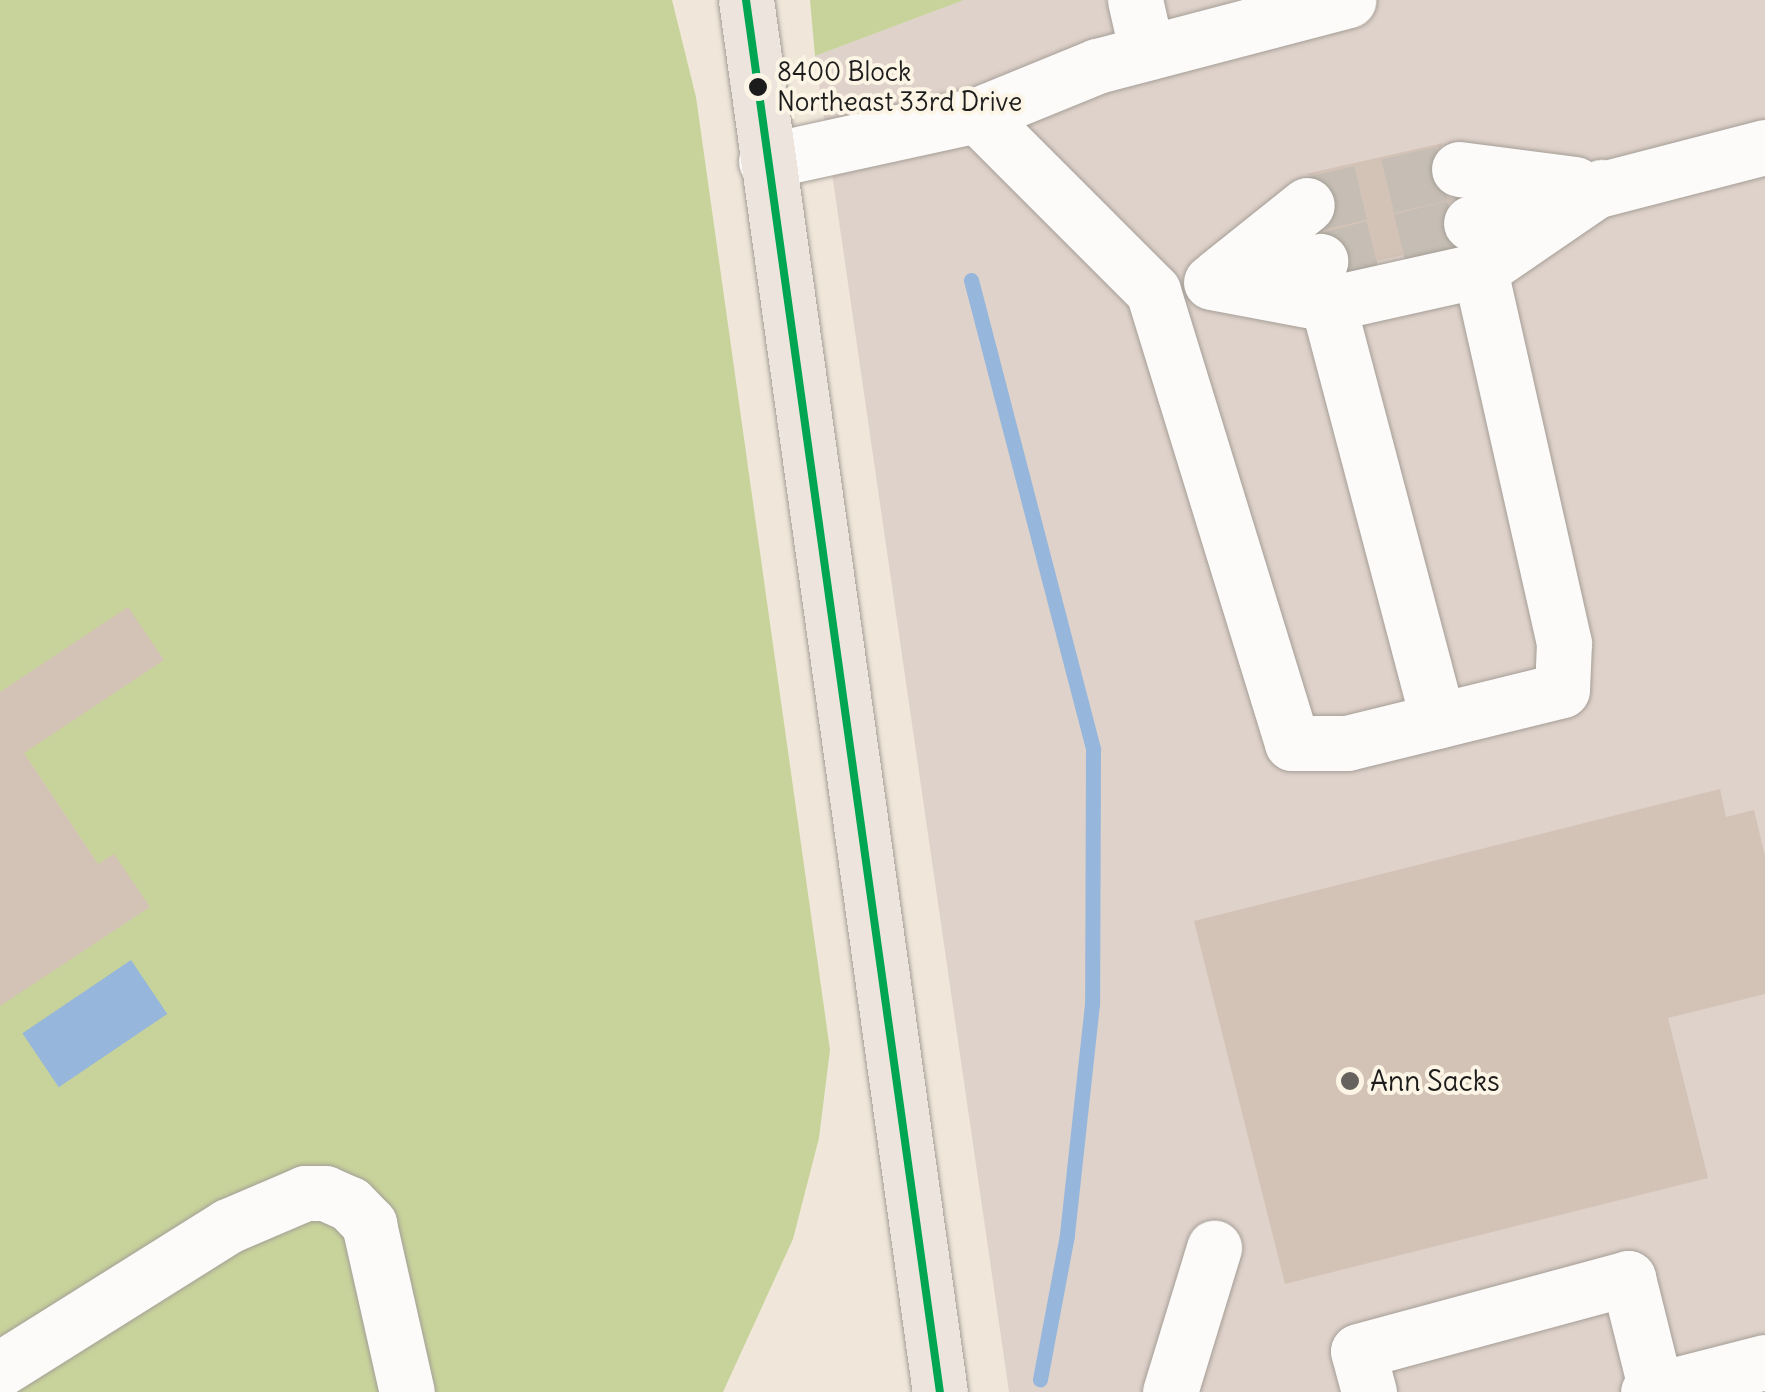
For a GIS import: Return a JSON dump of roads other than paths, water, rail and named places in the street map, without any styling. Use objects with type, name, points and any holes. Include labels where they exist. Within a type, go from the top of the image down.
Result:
[{"type":"main road","points":[[746,0],[940,1392]]},
{"type":"lane","points":[[1135,0],[1147,53]]},
{"type":"lane","points":[[766,161],[978,115],[1147,53],[1349,0]]},
{"type":"lane","points":[[978,115],[1152,291],[1292,743],[1347,743],[1562,690],[1564,643],[1475,247]]},
{"type":"lane","points":[[1152,291],[1211,282],[1324,282],[1475,247],[1601,188],[1765,148]]},
{"type":"lane","points":[[1458,169],[1601,188]]},
{"type":"lane","points":[[1211,282],[1307,205]]},
{"type":"lane","points":[[1324,282],[1438,720]]},
{"type":"lane","points":[[0,1369],[228,1226],[305,1193],[325,1193],[350,1204],[369,1224],[407,1392]]},
{"type":"lane","points":[[1170,1392],[1214,1248]]},
{"type":"lane","points":[[1369,1392],[1358,1350],[1628,1278],[1652,1391],[1765,1362]]},
{"type":"water","points":[[131,960],[167,1014],[59,1087],[22,1033]]},
{"type":"waterway","points":[[971,280],[1093,749],[1092,1004],[1067,1235],[1040,1379]]},
{"type":"tunnel","points":[[1307,205],[1459,169]]},
{"type":"tunnel","points":[[1320,261],[1471,223]]},
{"type":"place","name":"8400 Block Northeast 33rd Drive","points":[[758,87]]},
{"type":"place","name":"Ann Sacks","points":[[1350,1081]]}]
